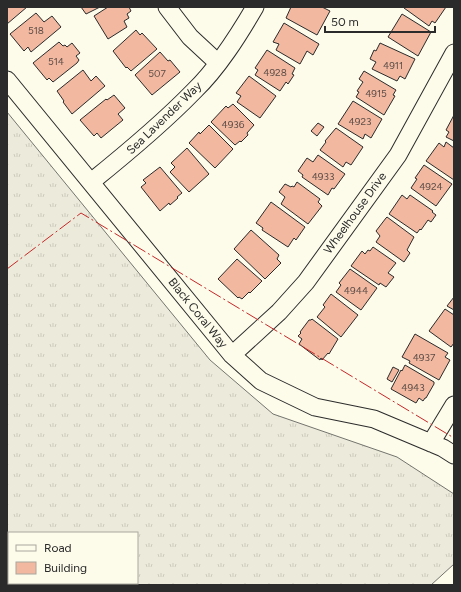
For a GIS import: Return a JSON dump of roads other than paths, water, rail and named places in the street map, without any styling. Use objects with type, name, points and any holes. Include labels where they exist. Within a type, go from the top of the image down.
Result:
[{"type":"street","points":[[167,7],[190,37],[218,63]]},
{"type":"street","name":"Sea Lavender Way","points":[[91,182],[157,128],[195,90],[218,63],[245,25],[255,7]]},
{"type":"street","name":"Wheelhouse Drive","points":[[232,355],[279,312],[315,269],[402,149],[454,53]]},
{"type":"street","name":"Black Coral Way","points":[[7,80],[232,355],[261,381],[315,407],[374,419],[431,442],[454,456]]},
{"type":"street","points":[[431,442],[454,405]]}]
